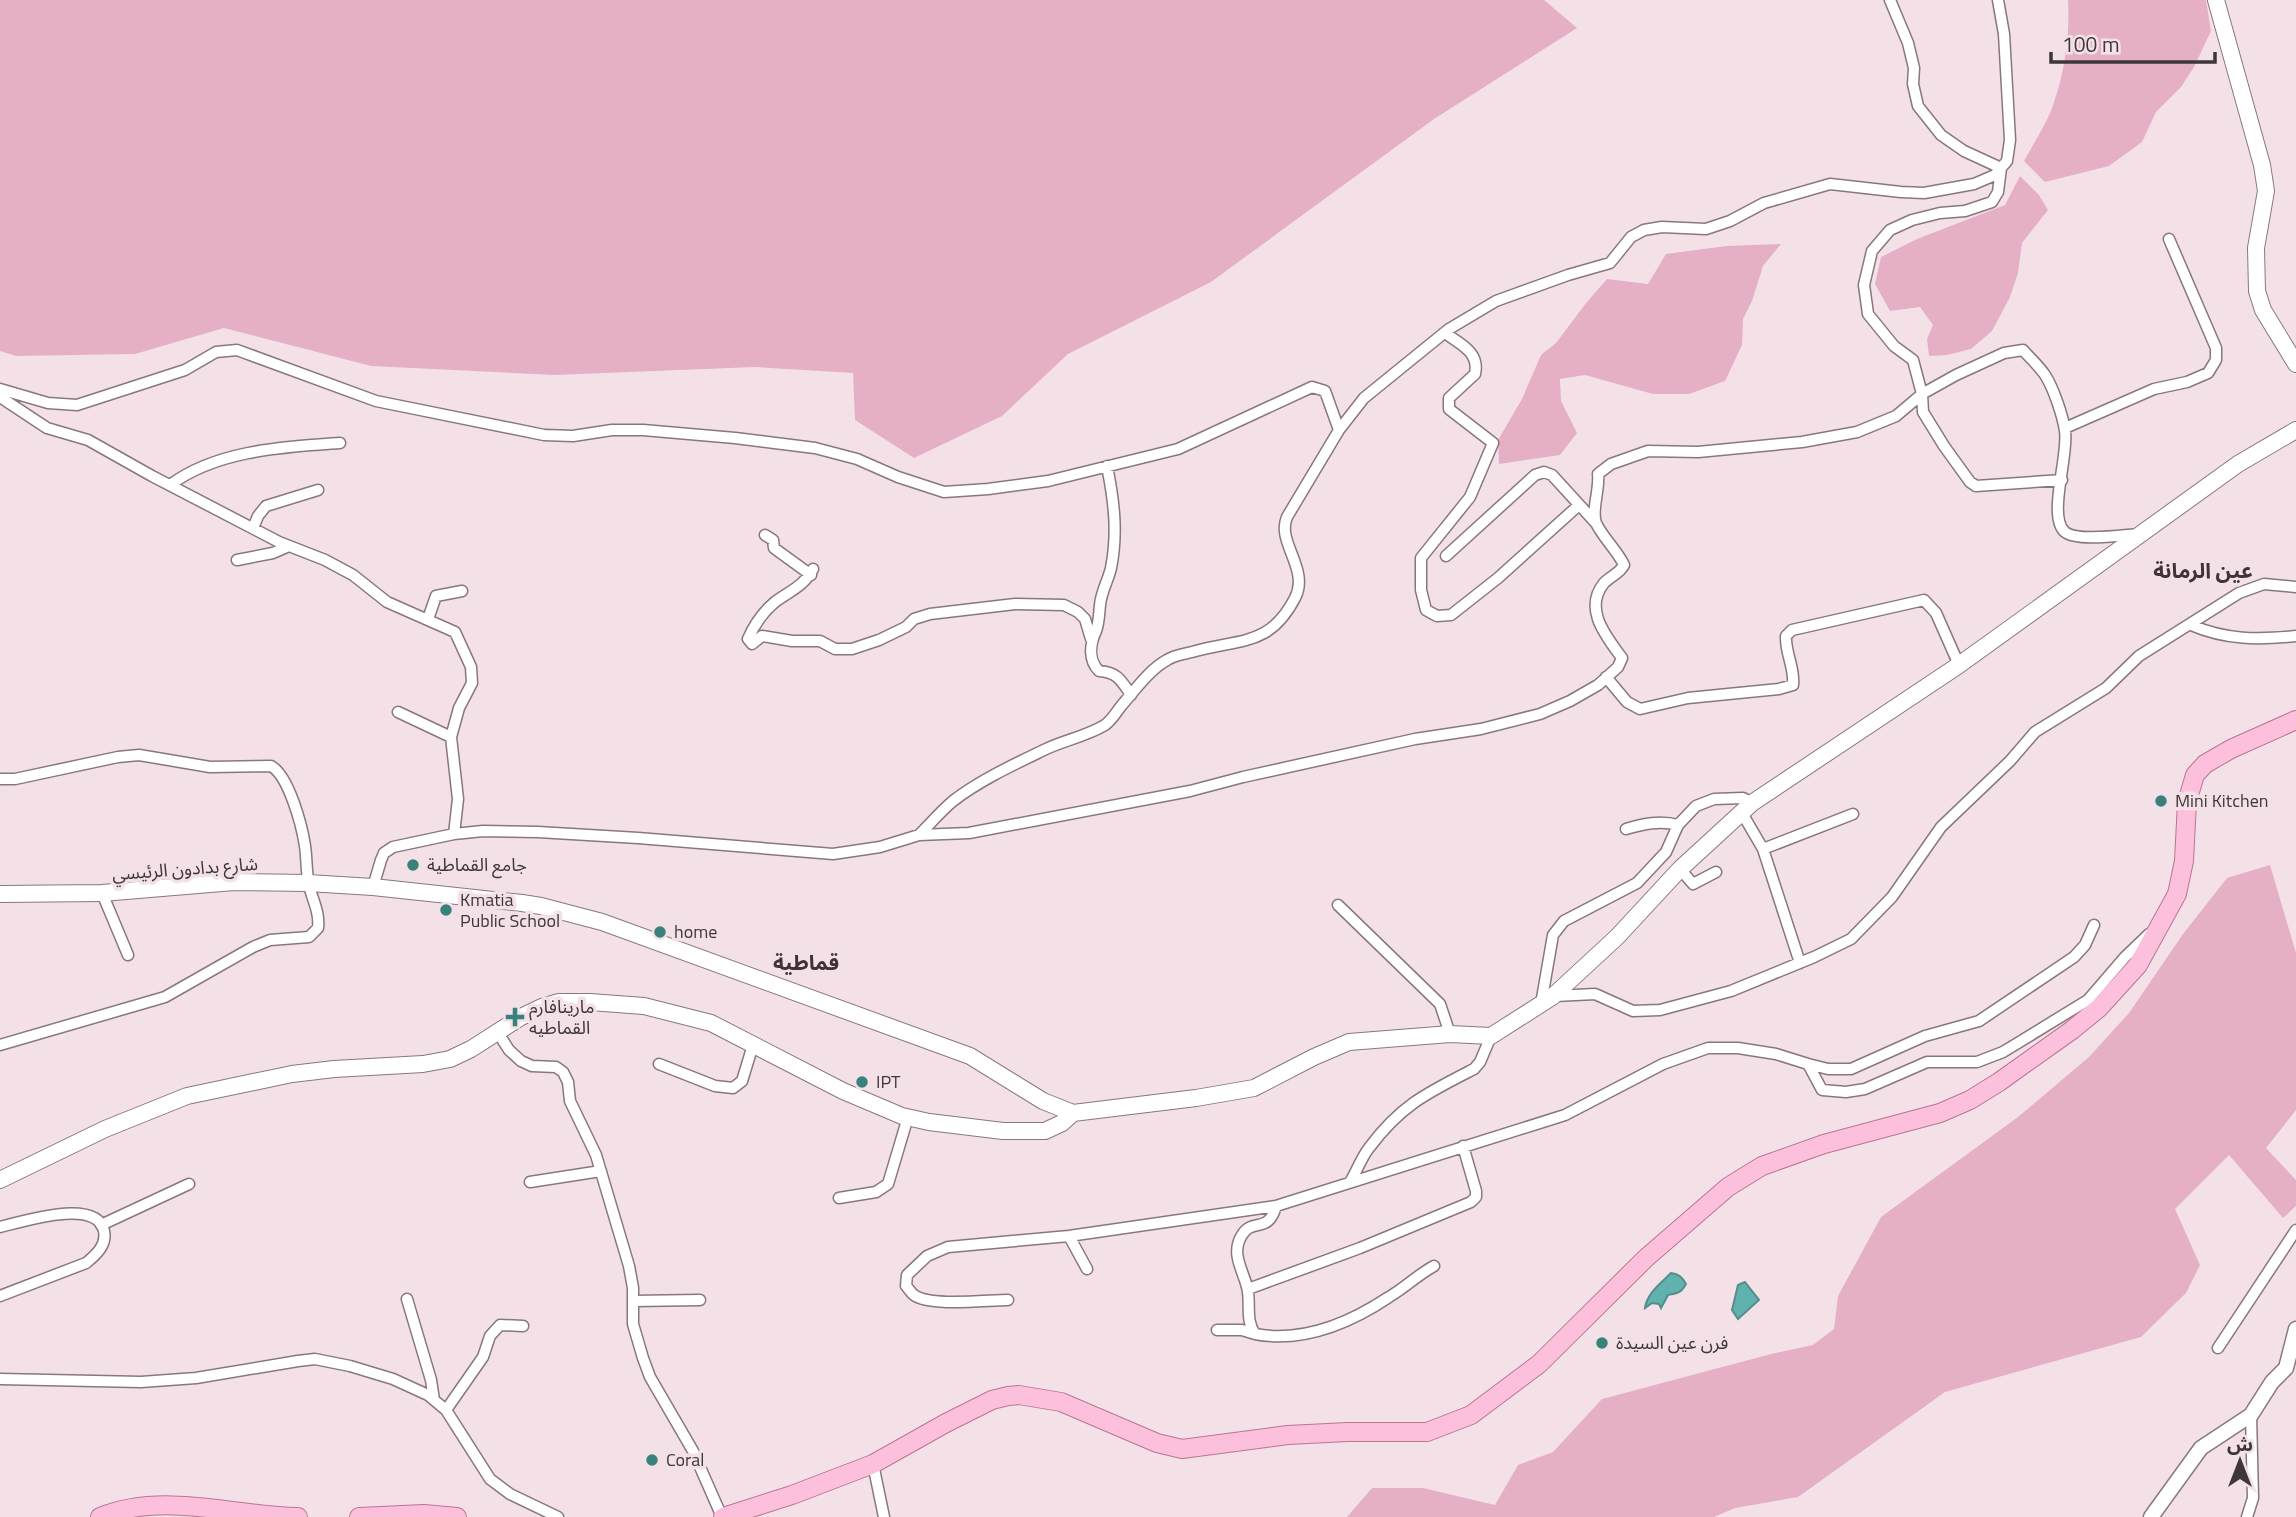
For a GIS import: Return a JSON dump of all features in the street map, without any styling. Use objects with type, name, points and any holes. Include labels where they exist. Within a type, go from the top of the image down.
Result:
[{"type":"main road","points":[[2217,0],[2259,152],[2266,191],[2256,248],[2257,291],[2263,310],[2296,364]]},
{"type":"main road","points":[[0,1180],[105,1129],[187,1096],[292,1074],[450,1059],[521,1017],[559,1002],[644,1006],[711,1023],[843,1091],[908,1117],[1003,1131],[1045,1131],[1062,1124],[1073,1113],[1254,1088],[1349,1042],[1450,1034],[1491,1036],[1547,1000],[1617,937],[1680,869],[1747,808],[1959,665],[2238,464],[2296,430]]},
{"type":"main road","points":[[722,1517],[782,1499],[873,1464],[975,1408],[1008,1396],[1019,1395],[1061,1402],[1157,1443],[1182,1449],[1288,1435],[1427,1432],[1471,1415],[1539,1364],[1646,1258],[1728,1186],[1762,1166],[1824,1144],[1940,1113],[1970,1100],[2072,1030],[2099,1008],[2138,965],[2177,894],[2184,861],[2187,802],[2195,775],[2206,764],[2231,749],[2296,720]]},
{"type":"main road","name":"شارع بدادون الرئيسي","points":[[0,894],[102,894],[234,882],[308,883],[373,887],[541,906],[602,922],[970,1056],[1043,1101],[1073,1113]]},
{"type":"main road","points":[[100,1517],[128,1507],[146,1505],[298,1517]]},
{"type":"main road","points":[[359,1517],[424,1514],[457,1517]]},
{"type":"street","points":[[1890,0],[1908,43],[1918,106],[1941,135],[2001,168]]},
{"type":"street","points":[[919,835],[953,801],[981,783],[1048,748],[1102,727],[1113,719],[1131,695],[1167,660],[1205,648],[1244,641],[1272,630],[1300,586],[1284,523],[1339,430],[1364,398],[1445,333],[1496,301],[1610,263],[1630,237],[1644,230],[1662,227],[1706,229],[1730,221],[1764,203],[1830,184],[1924,192],[1974,184],[1990,178],[2001,168],[2010,153],[2004,34],[1998,0]]},
{"type":"street","points":[[2001,168],[1998,192],[1992,202],[1965,211],[1940,213],[1913,220],[1891,230],[1872,251],[1864,285],[1868,314],[1894,346],[1913,360],[1922,394],[1923,412],[1970,482],[1976,486],[2062,480]]},
{"type":"street","points":[[2064,428],[2154,388],[2187,382],[2208,373],[2217,360],[2216,348],[2169,239]]},
{"type":"street","points":[[1445,333],[1473,354],[1476,361],[1475,374],[1449,398],[1449,408],[1493,443],[1470,497],[1421,558],[1421,590],[1426,610],[1437,616],[1451,615],[1498,578],[1580,505]]},
{"type":"street","points":[[0,389],[48,403],[77,405],[185,370],[216,352],[237,350],[376,401],[544,435],[573,436],[612,430],[643,430],[815,448],[857,458],[898,477],[944,492],[1048,481],[1178,449],[1312,387],[1325,391],[1339,430]]},
{"type":"street","points":[[1595,522],[1595,505],[1600,485],[1598,474],[1620,461],[1648,451],[1698,453],[1802,442],[1857,432],[1896,416],[1922,394],[2004,354],[2024,350],[2045,376],[2064,428],[2065,451],[2057,506],[2058,521],[2065,532],[2077,537],[2142,534]]},
{"type":"street","points":[[0,397],[47,428],[88,440],[253,528],[326,560],[353,575],[387,602],[455,632],[471,667],[472,683],[459,708],[451,737],[458,799],[454,834]]},
{"type":"street","points":[[170,485],[185,474],[254,451],[340,443]]},
{"type":"street","points":[[1091,639],[1096,630],[1111,566],[1116,525],[1107,466]]},
{"type":"street","points":[[373,887],[384,853],[394,847],[454,834],[483,831],[538,832],[833,854],[880,847],[919,835],[969,834],[1190,791],[1243,776],[1415,739],[1481,729],[1540,714],[1598,685],[1618,667],[1622,657],[1600,626],[1595,601],[1608,579],[1624,565],[1595,522],[1552,475],[1544,472],[1535,475],[1446,556]]},
{"type":"street","points":[[253,528],[266,506],[318,490]]},
{"type":"street","points":[[765,535],[773,540],[774,548],[812,572],[794,592],[775,603],[761,616],[748,639],[752,644],[762,636],[792,641],[820,641],[835,649],[852,649],[879,640],[914,619],[930,614],[1015,604],[1064,605],[1078,612],[1085,620],[1091,639],[1094,666],[1099,671],[1111,672],[1122,681],[1131,695]]},
{"type":"street","points":[[237,560],[273,553],[289,546]]},
{"type":"street","points":[[1800,963],[1763,849],[1743,799],[1714,799],[1696,806],[1678,825],[1665,852],[1637,883],[1564,921],[1553,935],[1547,1000],[1595,994],[1633,1011],[1660,1010],[1731,991],[1800,963],[1851,939],[1892,897],[1941,827],[2010,761],[2035,732],[2106,688],[2139,656],[2239,593],[2264,584],[2296,587]]},
{"type":"street","points":[[428,618],[436,596],[462,591]]},
{"type":"street","points":[[1606,677],[1627,702],[1640,709],[1688,698],[1779,689],[1793,685],[1794,679],[1785,648],[1786,636],[1792,630],[1924,600],[1936,613],[1959,665]]},
{"type":"street","points":[[2191,625],[2213,635],[2242,640],[2296,636]]},
{"type":"street","points":[[398,712],[451,737]]},
{"type":"street","points":[[0,779],[15,779],[139,755],[210,767],[271,765],[276,768],[289,789],[301,824],[308,883],[319,920],[318,928],[309,937],[270,940],[253,947],[165,997],[0,1045]]},
{"type":"street","points":[[1763,849],[1853,814]]},
{"type":"street","points":[[1626,829],[1650,823],[1678,825]]},
{"type":"street","points":[[1680,869],[1693,884],[1716,872]]},
{"type":"street","points":[[102,894],[128,955]]},
{"type":"street","points":[[1338,905],[1440,1004],[1450,1034]]},
{"type":"street","points":[[1808,1064],[1822,1090],[1846,1092],[1866,1089],[1927,1062],[1976,1062],[2003,1052],[2088,1000],[2125,957],[2161,923]]},
{"type":"street","points":[[1008,1300],[960,1302],[923,1298],[914,1295],[906,1286],[907,1275],[928,1256],[948,1247],[1069,1236],[1276,1206],[1565,1115],[1663,1064],[1707,1048],[1728,1047],[1776,1054],[1828,1069],[1851,1069],[1925,1036],[1979,1021],[2074,957],[2085,945],[2094,925]]},
{"type":"street","points":[[498,1033],[509,1050],[521,1061],[532,1066],[556,1067],[564,1072],[570,1101],[596,1155],[629,1266],[634,1288],[634,1324],[650,1377],[693,1451],[722,1517]]},
{"type":"street","points":[[1350,1182],[1367,1150],[1392,1120],[1412,1102],[1474,1069],[1480,1062],[1491,1036]]},
{"type":"street","points":[[659,1064],[715,1086],[733,1088],[742,1081],[753,1045]]},
{"type":"street","points":[[839,1198],[876,1192],[888,1184],[908,1117]]},
{"type":"street","points":[[1248,1289],[1360,1248],[1471,1202],[1476,1197],[1476,1191],[1463,1146]]},
{"type":"street","points":[[530,1182],[601,1171]]},
{"type":"street","points":[[101,1225],[189,1184]]},
{"type":"street","points":[[1255,1334],[1248,1315],[1248,1289],[1241,1275],[1237,1256],[1239,1240],[1243,1232],[1251,1227],[1273,1219],[1276,1206]]},
{"type":"street","points":[[0,1227],[69,1213],[86,1214],[104,1230],[103,1245],[86,1263],[0,1296]]},
{"type":"street","points":[[2218,1348],[2296,1230]]},
{"type":"street","points":[[1069,1236],[1087,1269]]},
{"type":"street","points":[[1217,1330],[1285,1336],[1328,1329],[1382,1302],[1415,1276],[1434,1266]]},
{"type":"street","points":[[407,1299],[431,1380],[434,1400]]},
{"type":"street","points":[[633,1301],[700,1300]]},
{"type":"street","points":[[446,1410],[483,1357],[490,1336],[500,1325],[523,1326]]},
{"type":"street","points":[[2151,1517],[2201,1448],[2251,1415],[2272,1382],[2291,1371],[2296,1329]]},
{"type":"street","points":[[0,1379],[141,1382],[196,1378],[315,1359],[350,1366],[393,1379],[434,1400],[446,1410],[490,1479],[510,1494],[558,1517]]},
{"type":"street","points":[[2247,1517],[2253,1498],[2251,1415]]},
{"type":"street","points":[[873,1464],[884,1517]]},
{"type":"shaded area","points":[[0,0],[1544,0],[1577,28],[1434,119],[1211,282],[1068,354],[1002,416],[914,458],[855,420],[853,373],[755,367],[555,375],[371,366],[224,328],[135,354],[16,356],[0,351]]},
{"type":"shaded area","points":[[2068,0],[2206,0],[2211,31],[2194,67],[2181,87],[2156,112],[2142,142],[2109,166],[2045,182],[2024,161],[2048,117],[2058,90],[2066,52]]},
{"type":"shaded area","points":[[2020,176],[2039,195],[2048,210],[2022,243],[2018,273],[2010,297],[1992,331],[1971,349],[1929,356],[1927,339],[1933,325],[1920,307],[1890,311],[1875,284],[1881,257],[1917,239],[2005,205]]},
{"type":"shaded area","points":[[1781,244],[1763,266],[1743,319],[1742,345],[1725,381],[1689,394],[1653,394],[1585,375],[1560,379],[1561,401],[1577,433],[1560,455],[1499,464],[1498,440],[1522,399],[1541,355],[1556,343],[1607,279],[1648,284],[1666,254],[1726,246]]},
{"type":"shaded area","points":[[2270,865],[2296,953],[2296,1110],[2266,1148],[2296,1180],[2296,1206],[2283,1218],[2229,1155],[2175,1209],[2200,1265],[2186,1293],[2141,1337],[1945,1392],[1798,1497],[1735,1508],[1714,1517],[1347,1517],[1372,1488],[1423,1488],[1495,1505],[1518,1465],[1553,1452],[1602,1399],[1813,1345],[1834,1329],[1838,1296],[1881,1217],[2018,1117],[2089,1057],[2129,1013],[2183,934],[2227,878]]},
{"type":"water","points":[[1671,1273],[1682,1278],[1686,1284],[1684,1287],[1679,1292],[1668,1295],[1661,1308],[1659,1304],[1652,1303],[1645,1308],[1651,1293]]},
{"type":"water","points":[[1745,1282],[1759,1300],[1738,1319],[1732,1310],[1738,1285]]},
{"type":"place","name":"Mini Kitchen","points":[[2161,801]]},
{"type":"place","name":"جامع القماطية","points":[[413,865]]},
{"type":"place","name":"Kmatia Public School","points":[[446,910]]},
{"type":"place","name":"home","points":[[660,932]]},
{"type":"place","name":"مارينافارم القماطيه","points":[[515,1017]]},
{"type":"place","name":"IPT","points":[[862,1082]]},
{"type":"place","name":"فرن عين السيدة","points":[[1602,1343]]},
{"type":"place","name":"Coral","points":[[652,1460]]},
{"type":"district","name":"عين الرمانة","points":[[2203,571]]},
{"type":"district","name":"قماطية","points":[[806,963]]}]
